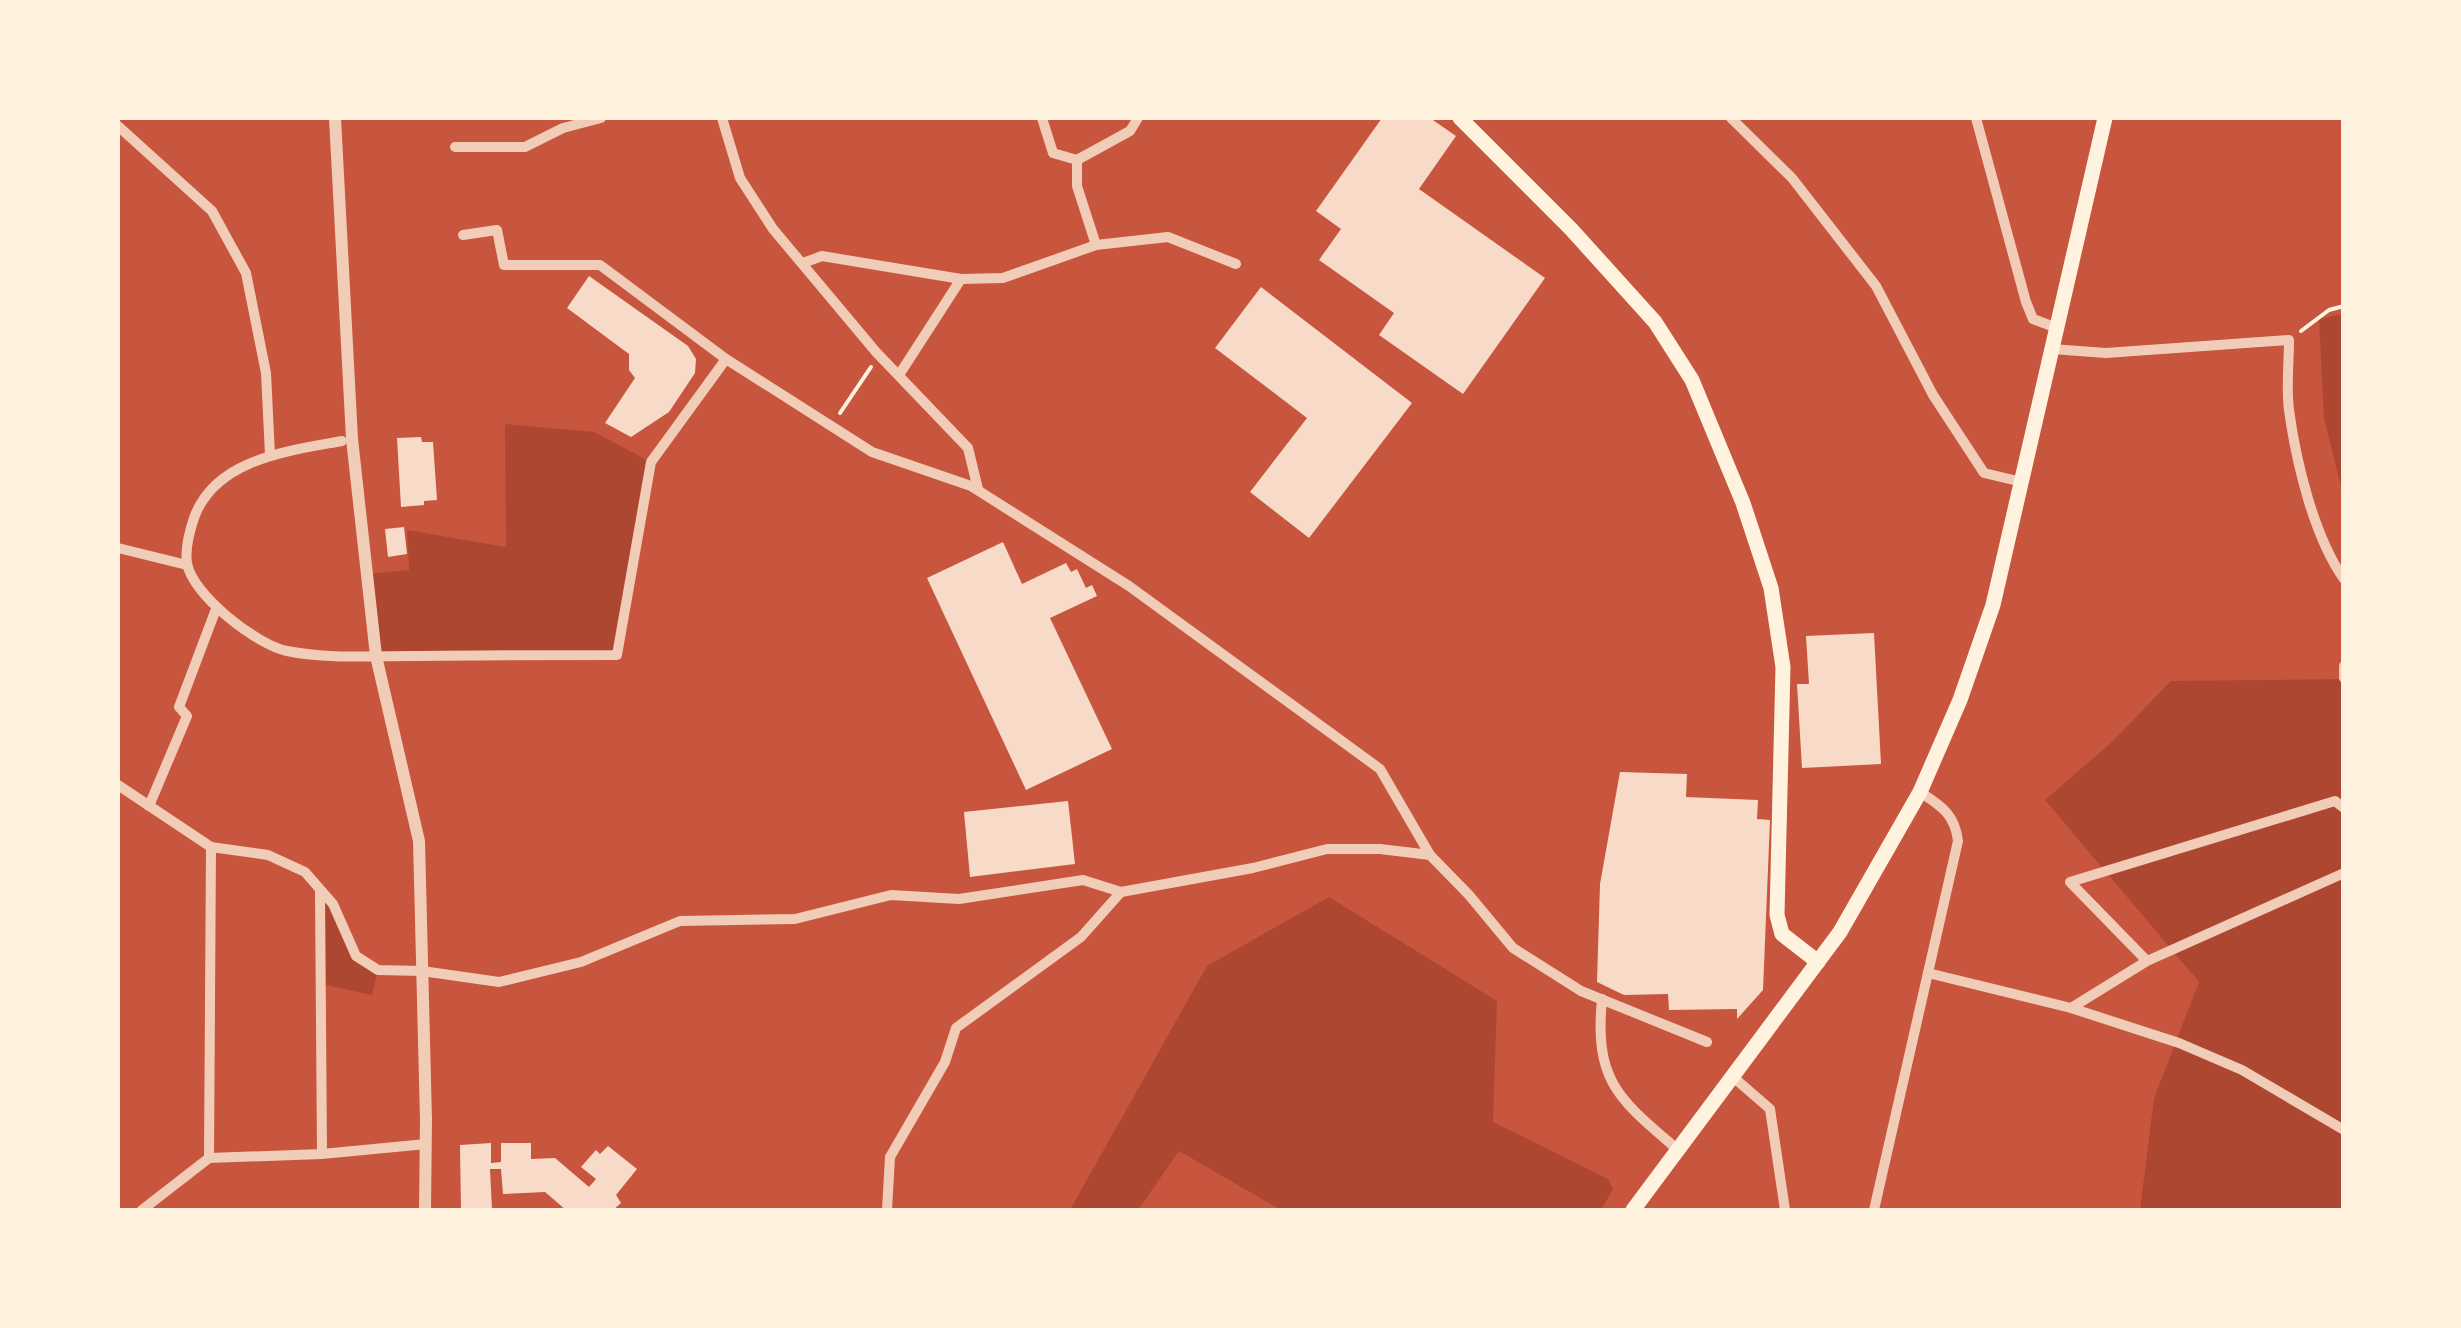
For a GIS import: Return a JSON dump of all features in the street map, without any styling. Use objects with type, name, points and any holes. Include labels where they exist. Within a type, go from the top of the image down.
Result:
[{"type":"main road","points":[[1460,118],[1612,273],[1655,322],[1692,380],[1743,503],[1774,606],[1783,667],[1777,915],[1782,934],[1818,962]]},
{"type":"main road","points":[[1633,1210],[1840,932],[1920,792],[1960,700],[1993,605],[2105,118]]},
{"type":"street","points":[[336,118],[352,440],[376,656],[419,841],[424,1210]]},
{"type":"street","points":[[454,147],[525,147],[563,128],[602,118]]},
{"type":"street","points":[[710,118],[722,118],[740,178],[773,229],[880,355],[968,448],[978,490]]},
{"type":"street","points":[[1042,118],[1053,153],[1076,160],[1130,131],[1138,118]]},
{"type":"street","points":[[1731,118],[1792,178],[1876,286],[1933,395],[1984,473],[2022,482]]},
{"type":"street","points":[[1976,118],[2026,302],[2033,320],[2057,328]]},
{"type":"street","points":[[118,126],[212,211],[246,273],[266,373],[270,455]]},
{"type":"street","points":[[1076,160],[1077,186],[1096,245]]},
{"type":"street","points":[[462,235],[497,230],[504,265],[600,265],[726,359],[872,452],[978,490],[1129,586],[1380,769],[1430,855],[1514,948],[1581,991],[1707,1042]]},
{"type":"street","points":[[804,263],[822,256],[960,279],[1003,278],[1096,245],[1168,237],[1236,264]]},
{"type":"street","points":[[899,375],[960,279]]},
{"type":"street","points":[[2052,349],[2106,353],[2290,340],[2288,408],[2303,474],[2331,561],[2344,579]]},
{"type":"street","points":[[342,441],[270,455],[230,473],[201,498],[191,528],[187,565],[216,610],[284,651],[376,656],[617,655],[651,462],[726,359]]},
{"type":"street","points":[[118,548],[187,565]]},
{"type":"street","points":[[148,806],[187,716],[180,707],[216,610]]},
{"type":"street","points":[[2344,666],[2344,678]]},
{"type":"street","points":[[118,785],[211,848],[268,854],[305,872],[333,904],[356,956],[378,970],[422,971],[499,982],[581,962],[680,921],[795,919],[891,894],[959,899],[1083,880],[1121,892],[1254,868],[1326,849],[1430,855]]},
{"type":"street","points":[[1874,1210],[1958,841],[1948,810],[1920,792]]},
{"type":"street","points":[[2147,961],[2070,882],[2335,801],[2344,808]]},
{"type":"street","points":[[209,1158],[211,848]]},
{"type":"street","points":[[2072,1008],[2147,961],[2344,874]]},
{"type":"street","points":[[320,890],[322,1154]]},
{"type":"street","points":[[887,1210],[890,1157],[944,1062],[956,1028],[1081,936],[1121,892]]},
{"type":"street","points":[[1928,972],[2072,1008],[2179,1043],[2242,1070],[2344,1130]]},
{"type":"street","points":[[1602,1000],[1601,1049],[1607,1072],[1630,1110],[1676,1149]]},
{"type":"street","points":[[1732,1076],[1770,1109],[1785,1210]]},
{"type":"street","points":[[142,1210],[209,1158],[322,1154],[426,1144]]},
{"type":"path","points":[[2290,340],[2329,310],[2344,306]]},
{"type":"path","points":[[831,426],[880,355]]},
{"type":"shaded area","points":[[2343,314],[2343,494],[2324,418],[2319,319]]},
{"type":"shaded area","points":[[505,424],[594,432],[651,462],[617,655],[376,656],[367,574],[409,570],[407,530],[506,547]]},
{"type":"shaded area","points":[[2343,679],[2343,1210],[2140,1210],[2154,1098],[2199,982],[2045,800],[2113,741],[2171,681]]},
{"type":"shaded area","points":[[320,890],[356,956],[378,970],[372,995],[321,984]]},
{"type":"shaded area","points":[[1329,897],[1497,1001],[1493,1122],[1608,1179],[1613,1189],[1601,1210],[1281,1210],[1179,1151],[1138,1210],[1070,1210],[1207,966]]},
{"type":"building","points":[[1382,118],[1430,118],[1456,136],[1419,189],[1545,278],[1463,394],[1379,335],[1394,313],[1319,260],[1341,229],[1316,211]]},
{"type":"building","points":[[589,276],[688,346],[696,359],[695,373],[669,412],[631,437],[605,423],[635,378],[629,370],[629,354],[567,308]]},
{"type":"building","points":[[1261,287],[1412,403],[1309,538],[1250,492],[1307,418],[1215,348]]},
{"type":"building","points":[[421,437],[422,442],[433,442],[437,500],[401,507],[397,438]]},
{"type":"building","points":[[404,527],[407,554],[388,557],[385,529]]},
{"type":"building","points":[[1003,542],[1022,584],[1066,563],[1071,572],[1077,569],[1086,588],[1092,585],[1097,596],[1050,618],[1112,749],[1026,790],[927,578]]},
{"type":"building","points":[[1874,633],[1881,764],[1802,768],[1797,684],[1809,684],[1806,636]]},
{"type":"building","points":[[1620,772],[1687,774],[1686,797],[1758,800],[1757,819],[1770,820],[1763,990],[1737,1019],[1737,1009],[1669,1010],[1668,994],[1624,995],[1597,982],[1600,884]]},
{"type":"building","points":[[1068,801],[1075,864],[970,877],[964,812]]},
{"type":"building","points":[[491,1143],[491,1163],[501,1162],[501,1143],[531,1143],[531,1159],[555,1158],[589,1187],[596,1179],[581,1167],[596,1150],[600,1154],[608,1146],[637,1169],[616,1195],[621,1203],[613,1210],[566,1210],[545,1192],[503,1194],[501,1169],[490,1169],[492,1210],[461,1210],[460,1145]]}]
